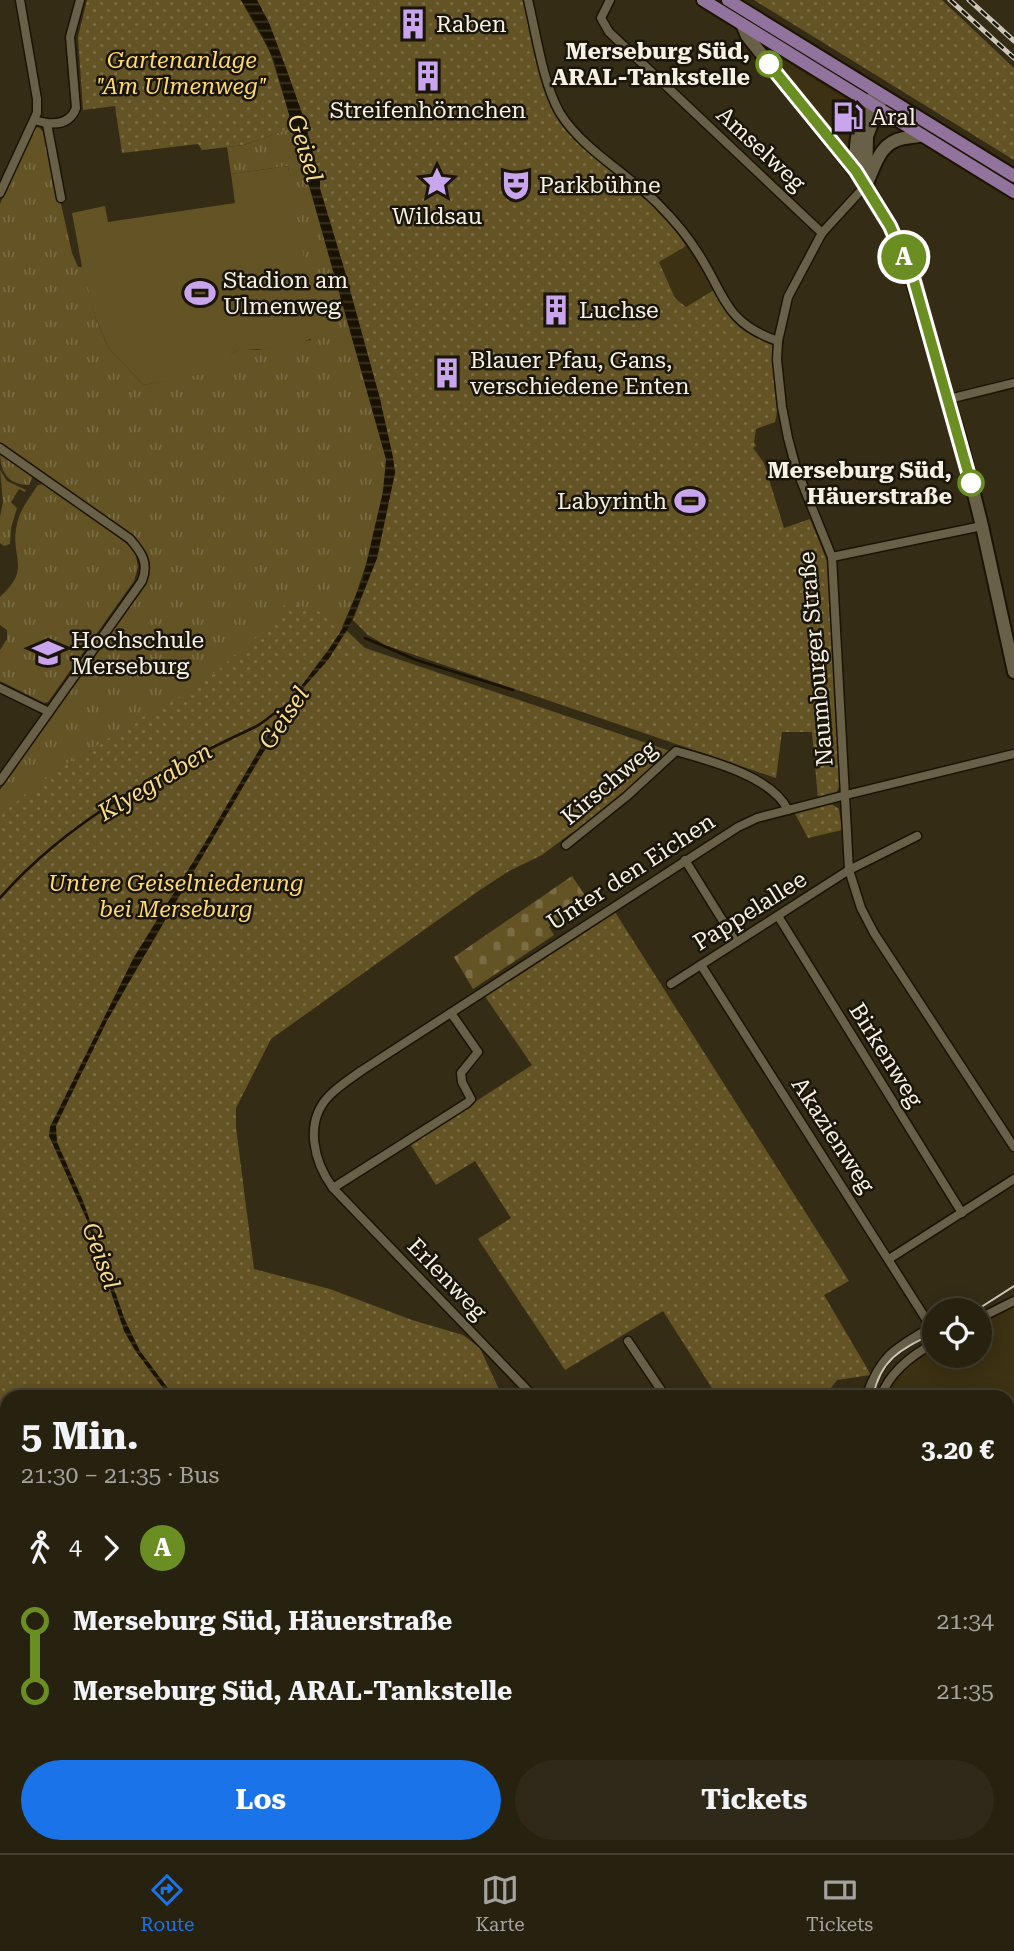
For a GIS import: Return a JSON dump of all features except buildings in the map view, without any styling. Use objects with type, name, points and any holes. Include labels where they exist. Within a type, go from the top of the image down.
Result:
[{"type":"main road","points":[[703,0],[801,61],[876,99],[1014,176]]},
{"type":"main road","points":[[728,0],[876,99],[922,135],[1014,191]]},
{"type":"street","points":[[0,193],[34,120],[37,99],[20,0]]},
{"type":"street","points":[[34,120],[54,124],[74,114],[76,108],[70,37],[80,0]]},
{"type":"street","points":[[528,0],[549,90],[562,115],[579,135],[658,204],[685,234],[700,255],[731,313],[778,341]]},
{"type":"street","name":"Amselweg","points":[[610,0],[601,18],[609,32],[822,233]]},
{"type":"street","points":[[742,24],[747,36],[866,185],[890,226],[908,266],[949,399],[1011,641],[1014,672]]},
{"type":"street","points":[[856,171],[857,135],[862,114],[876,99]]},
{"type":"street","points":[[866,185],[867,136],[876,99]]},
{"type":"street","points":[[47,124],[61,198]]},
{"type":"street","points":[[866,185],[879,152],[903,138],[922,135]]},
{"type":"street","name":"Naumburger Straße","points":[[866,185],[822,233],[788,297],[778,341],[777,360],[785,425],[796,468],[832,557],[849,870],[857,898],[874,933],[1014,1147]]},
{"type":"street","points":[[949,399],[1014,383]]},
{"type":"street","points":[[0,448],[130,538],[144,560],[146,571],[142,581],[0,782]]},
{"type":"street","points":[[832,557],[982,526]]},
{"type":"street","points":[[0,688],[49,712]]},
{"type":"street","name":"Kirschweg","points":[[566,845],[676,751],[722,765],[763,784],[776,792],[788,810]]},
{"type":"street","name":"Unter den Eichen","points":[[333,1188],[321,1171],[314,1138],[316,1118],[328,1097],[361,1071],[685,860],[757,818],[1014,754]]},
{"type":"street","points":[[849,870],[917,836]]},
{"type":"street","points":[[685,860],[736,942]]},
{"type":"street","name":"Pappelallee","points":[[671,984],[849,870]]},
{"type":"street","name":"Birkenweg","points":[[778,916],[962,1213]]},
{"type":"street","name":"Akazienweg","points":[[701,965],[931,1328],[888,1354],[866,1390]]},
{"type":"street","points":[[333,1188],[471,1099],[462,1082],[461,1073],[478,1052],[451,1013]]},
{"type":"street","points":[[888,1259],[1014,1179]]},
{"type":"street","name":"Erlenweg","points":[[333,1188],[527,1390]]},
{"type":"street","points":[[992,1312],[1014,1301]]},
{"type":"street","points":[[628,1341],[661,1390]]},
{"type":"street","points":[[885,1390],[897,1371],[922,1350]]},
{"type":"shaded area","points":[[764,48],[860,108],[849,156]]},
{"type":"shaded area","points":[[686,246],[714,290],[686,307],[675,298],[659,262]]},
{"type":"shaded area","points":[[1014,1307],[1014,1390],[890,1390],[905,1369],[922,1358],[922,1368],[992,1368],[992,1319]]},
{"type":"green space","name":"Gartenanlage \"Am Ulmenweg\"","points":[[87,0],[241,0],[270,52],[293,127],[244,145],[202,150],[198,144],[122,153],[115,106],[83,110],[78,37]]},
{"type":"green space","points":[[257,0],[525,0],[549,101],[559,121],[646,198],[672,225],[686,246],[659,262],[675,298],[686,307],[714,290],[727,310],[740,323],[774,346],[777,413],[775,422],[756,429],[756,446],[753,448],[764,463],[784,528],[810,519],[827,561],[840,784],[836,794],[818,799],[812,732],[782,732],[776,778],[385,645],[368,635],[353,620],[377,558],[395,473],[380,399],[320,189],[304,119],[269,23]]},
{"type":"green space","points":[[754,0],[942,0],[1014,68],[1014,160]]},
{"type":"green space","points":[[38,127],[45,133],[72,253],[78,267],[84,267],[96,319],[109,349],[144,385],[206,369],[237,350],[257,350],[311,340],[288,166],[231,174],[227,147],[244,145],[293,127],[386,459],[385,484],[371,549],[355,597],[10,1390],[0,1390],[0,790],[146,580],[148,568],[144,552],[134,537],[0,444],[0,204],[32,130]]},
{"type":"green space","name":"Stadion am Ulmenweg","points":[[288,166],[317,335],[290,345],[237,350],[228,358],[224,370],[144,385],[109,349],[96,319],[82,267],[72,213],[105,206],[108,222],[235,203],[231,174]]},
{"type":"green space","points":[[0,453],[33,476],[29,485],[16,483],[7,476]]},
{"type":"green space","points":[[0,470],[7,481],[26,490],[25,492],[19,489],[11,502],[17,508],[10,544],[4,546],[0,543],[3,502]]},
{"type":"green space","name":"Hochschule Merseburg","points":[[43,484],[123,534],[121,539],[135,551],[138,567],[134,581],[48,702],[44,703],[0,681],[0,650],[7,639],[7,630],[0,625],[0,597],[10,587],[18,570],[15,536],[20,513],[38,485]]},
{"type":"green space","name":"Untere Geiselniederung bei Merseburg","points":[[286,602],[330,615],[365,648],[676,753],[602,817],[480,890],[271,1039],[236,1108],[236,1127],[254,1269],[330,1289],[412,1320],[463,1335],[480,1348],[499,1390],[0,1390],[0,815],[57,770],[178,698],[217,671],[273,623]]},
{"type":"green space","points":[[830,803],[839,809],[842,830],[808,838],[794,812]]},
{"type":"green space","points":[[572,876],[588,900],[549,927],[554,935],[473,989],[454,957]]},
{"type":"green space","points":[[615,912],[849,1281],[824,1295],[871,1375],[837,1380],[830,1390],[713,1390],[663,1311],[565,1370],[478,1239],[511,1218],[475,1161],[436,1185],[410,1144],[532,1065],[484,995]]},
{"type":"water","name":"Geisel","points":[[241,0],[257,0],[269,23],[304,119],[320,189],[380,399],[395,472],[377,558],[349,627],[328,660],[305,686],[260,758],[107,1021],[56,1126],[57,1142],[83,1201],[125,1320],[140,1351],[169,1390],[164,1390],[124,1331],[86,1218],[49,1136],[50,1127],[134,957],[280,714],[342,629],[363,578],[383,491],[386,459],[274,61]]},
{"type":"waterway","points":[[365,638],[416,660],[513,690]]},
{"type":"waterway","name":"Klyegraben","points":[[0,898],[56,844],[86,821],[152,779],[259,725],[286,707]]},
{"type":"tram line","points":[[992,1300],[1014,1286]]},
{"type":"tram line","points":[[875,1390],[881,1372],[894,1356],[922,1339]]},
{"type":"railway","points":[[950,0],[1014,58]]},
{"type":"railway","points":[[969,0],[1014,41]]},
{"type":"bus line","name":"A","points":[[769,64],[856,171],[890,226],[914,281],[971,483]]},
{"type":"place","name":"Raben","points":[[413,24]]},
{"type":"place","name":"Merseburg Süd, ARAL-Tankstelle","points":[[769,64]]},
{"type":"place","name":"Streifenhörnchen","points":[[428,76]]},
{"type":"place","name":"Aral","points":[[848,117]]},
{"type":"place","name":"Wildsau","points":[[437,182]]},
{"type":"place","name":"Parkbühne","points":[[516,185]]},
{"type":"place","name":"Stadion am Ulmenweg","points":[[200,293]]},
{"type":"place","name":"Luchse","points":[[556,310]]},
{"type":"place","name":"Blauer Pfau, Gans, verschiedene Enten","points":[[447,373]]},
{"type":"place","name":"Merseburg Süd, Häuerstraße","points":[[971,483]]},
{"type":"place","name":"Labyrinth","points":[[690,501]]},
{"type":"place","name":"Hochschule Merseburg","points":[[48,653]]}]
